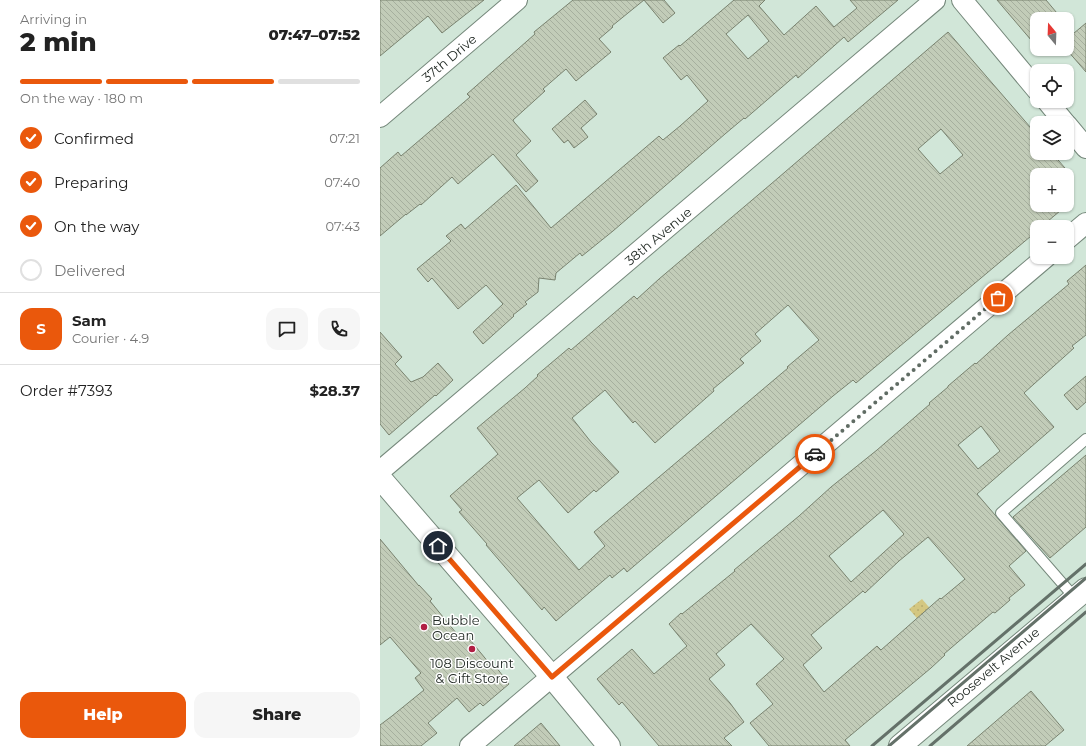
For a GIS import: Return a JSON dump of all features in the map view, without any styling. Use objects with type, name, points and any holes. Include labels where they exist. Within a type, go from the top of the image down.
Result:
[{"type":"main road","points":[[380,478],[552,677],[609,746]]},
{"type":"main road","name":"Roosevelt Avenue","points":[[900,746],[1081,593]]},
{"type":"street","name":"37th Drive","points":[[380,117],[518,0]]},
{"type":"street","name":"38th Avenue","points":[[380,471],[935,0]]},
{"type":"street","points":[[962,0],[1030,82]]},
{"type":"street","points":[[1052,108],[1059,116]]},
{"type":"street","points":[[1074,133],[1086,148]]},
{"type":"street","points":[[1074,233],[1086,223]]},
{"type":"street","points":[[470,746],[1038,264]]},
{"type":"lane","points":[[1081,593],[1001,513],[1086,439]]},
{"type":"shaded area","points":[[922,599],[958,641],[946,652],[909,609]]},
{"type":"building","points":[[380,0],[484,0],[442,33],[428,16],[380,56]]},
{"type":"building","points":[[573,0],[644,0],[612,26],[613,27],[599,39],[611,52],[576,81],[566,69],[543,89],[545,91],[513,120],[531,141],[516,155],[538,181],[526,192],[493,154],[458,184],[452,177],[421,205],[420,204],[406,214],[380,236],[380,168],[398,152],[401,156],[470,97],[467,94],[535,34],[534,32]]},
{"type":"building","points":[[644,0],[664,0],[675,13],[663,23]]},
{"type":"building","points":[[734,0],[765,0],[759,6],[784,35],[816,6],[834,27],[857,8],[850,0],[898,0],[848,42],[844,37],[798,78],[796,75],[613,231],[582,256],[580,253],[556,273],[555,280],[539,278],[538,292],[525,302],[527,304],[513,315],[514,316],[483,344],[473,332],[503,304],[486,285],[458,309],[432,278],[428,282],[417,269],[451,241],[446,236],[461,224],[465,229],[516,185],[551,228],[659,136],[663,140],[680,126],[708,101],[687,75],[681,80],[663,58],[679,45],[680,46]],"holes":[[[748,15],[769,41],[748,59],[726,34]]]},
{"type":"building","points":[[997,0],[1046,0],[1056,12],[1030,12],[1030,39]]},
{"type":"building","points":[[1086,23],[1086,72],[1072,56],[1074,56],[1074,33]]},
{"type":"building","points":[[948,32],[1030,127],[1030,160],[1058,160],[1065,168],[1030,168],[1030,212],[1059,212],[1049,220],[1030,220],[1030,237],[856,383],[853,380],[833,396],[627,572],[624,568],[612,578],[610,575],[556,621],[544,607],[542,610],[486,545],[487,544],[459,512],[462,510],[450,496],[498,454],[477,428],[525,388],[538,376],[537,375],[569,348],[571,350],[634,296],[637,299]],"holes":[[[941,129],[963,155],[940,174],[918,149]],[[788,305],[819,340],[594,532],[605,546],[579,570],[517,498],[539,480],[568,513],[594,490],[596,492],[619,472],[591,442],[572,418],[605,390],[633,423],[635,421],[655,443],[714,391],[713,389],[744,363],[740,359],[761,341],[755,334]]]},
{"type":"building","points":[[585,100],[597,114],[581,128],[588,137],[574,148],[568,140],[564,143],[552,129]]},
{"type":"building","points":[[1086,265],[1086,335],[1072,346],[1074,348],[1024,393],[1054,427],[977,494],[1026,551],[1009,566],[1025,585],[1009,598],[1010,600],[995,613],[993,612],[944,654],[945,655],[931,668],[845,740],[850,746],[769,746],[750,723],[773,704],[756,684],[784,659],[751,624],[716,654],[725,665],[709,679],[744,722],[724,738],[732,746],[659,746],[622,702],[619,705],[597,679],[632,649],[654,674],[687,646],[669,624],[735,571],[734,570],[799,516],[831,487],[877,450],[930,404],[929,403],[948,386],[975,363],[976,364],[1069,284],[1067,281]],"holes":[[[981,426],[1000,451],[978,469],[958,445]],[[883,510],[904,534],[851,582],[829,556]],[[928,537],[965,579],[941,599],[940,598],[881,650],[877,646],[824,692],[803,665],[822,648],[811,635],[863,591],[865,593],[899,561]]]},
{"type":"building","points":[[380,332],[402,357],[395,364],[411,382],[423,377],[438,363],[453,380],[389,435],[380,424]]},
{"type":"building","points":[[1086,376],[1086,402],[1077,410],[1064,395]]},
{"type":"building","points":[[1086,455],[1086,527],[1050,558],[1013,517]]},
{"type":"building","points":[[380,539],[419,586],[432,599],[430,601],[461,639],[466,635],[494,669],[496,667],[509,684],[483,706],[480,703],[469,712],[457,698],[428,723],[437,733],[421,746],[380,746],[380,725],[424,690],[415,678],[421,673],[390,637],[380,645]]},
{"type":"building","points":[[1031,691],[1064,730],[1045,746],[967,746]]},
{"type":"building","points":[[541,723],[560,746],[514,746]]},
{"type":"railway","points":[[872,746],[1086,564]]},
{"type":"railway","points":[[889,746],[1086,578]]},
{"type":"railway","points":[[930,746],[1086,612]]},
{"type":"way so far","points":[[815,454],[998,298]]},
{"type":"place","name":"Bubble Ocean","points":[[424,627]]},
{"type":"place","name":"108 Discount & Gift Store","points":[[472,649]]},
{"type":"route","points":[[438,546],[552,677],[815,454]]}]
